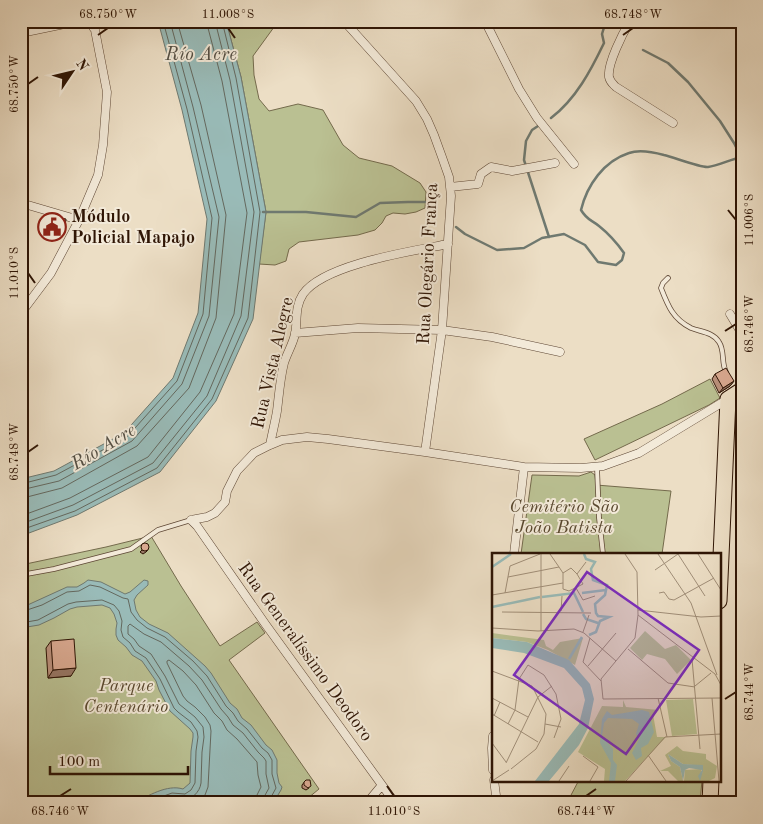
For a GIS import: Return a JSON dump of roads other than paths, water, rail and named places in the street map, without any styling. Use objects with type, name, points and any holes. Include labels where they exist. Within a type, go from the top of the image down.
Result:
[{"type":"highway","points":[[720,588],[735,392]]},
{"type":"highway","points":[[710,803],[711,782]]},
{"type":"street","points":[[21,33],[79,21]]},
{"type":"street","points":[[21,313],[51,272],[79,220],[98,175],[103,145],[107,92],[95,30],[87,21]]},
{"type":"street","name":"Rua Olegário França","points":[[344,21],[416,101],[434,135],[449,177],[451,196],[442,330],[425,452]]},
{"type":"street","points":[[484,21],[514,81],[537,118],[574,164]]},
{"type":"street","points":[[630,21],[610,65],[609,74],[612,84],[673,124]]},
{"type":"street","points":[[450,187],[478,184],[481,174],[491,168],[512,171],[555,163]]},
{"type":"street","points":[[21,203],[79,220]]},
{"type":"street","name":"Rua Vista Alegre","points":[[270,445],[281,379],[285,361],[295,334],[296,312],[303,294],[315,283],[333,273],[360,263],[389,255],[448,244]]},
{"type":"street","points":[[730,314],[742,334]]},
{"type":"street","points":[[295,334],[358,328],[442,330],[492,337],[560,352]]},
{"type":"street","points":[[191,520],[207,517],[220,509],[225,502],[227,491],[237,471],[254,453],[282,440],[307,437],[524,467],[597,467],[639,453],[735,392]]},
{"type":"street","points":[[514,553],[524,467]]},
{"type":"street","name":"Rua Generalíssimo Deodoro","points":[[191,520],[395,803]]},
{"type":"street","points":[[494,782],[497,803]]},
{"type":"street","points":[[367,803],[382,785]]},
{"type":"lane","points":[[668,278],[661,288],[669,309],[690,328],[708,333],[716,338],[720,343],[723,352],[723,365],[729,377]]},
{"type":"lane","points":[[597,467],[603,553]]},
{"type":"lane","points":[[21,575],[114,555],[131,549],[158,530],[191,520]]},
{"type":"water","name":"Río Acre","points":[[158,21],[226,21],[241,77],[266,212],[253,319],[216,401],[160,472],[77,515],[21,536],[21,479],[54,471],[124,433],[173,378],[198,313],[207,219],[182,110]]},
{"type":"water","points":[[88,580],[101,582],[125,594],[144,580],[148,581],[148,585],[134,600],[140,617],[149,624],[168,633],[205,666],[230,703],[272,750],[277,760],[277,773],[282,787],[273,803],[134,803],[164,789],[183,789],[190,783],[193,733],[170,711],[156,681],[142,661],[132,655],[118,640],[116,635],[117,623],[110,608],[102,605],[77,607],[39,625],[21,628],[21,608],[67,587],[77,587]]},
{"type":"waterway","points":[[551,118],[568,102],[588,74],[604,43],[602,34],[606,21]]},
{"type":"waterway","points":[[643,50],[668,63],[688,82],[720,121],[741,157]]},
{"type":"waterway","points":[[538,126],[532,130],[526,141],[524,160],[549,237]]},
{"type":"waterway","points":[[456,227],[465,234],[497,250],[524,248],[542,238],[564,234],[585,245],[598,262],[616,265],[622,260],[624,253],[616,242],[587,218],[581,210],[592,183],[604,168],[620,157],[638,151],[668,156],[704,167],[742,157]]},
{"type":"waterway","points":[[263,212],[306,212],[356,217],[380,203],[425,202]]},
{"type":"place","name":"Módulo Policial Mapajo","points":[[52,227]]},
{"type":"park label","name":"Cemitério São João Batista","points":[[564,517]]},
{"type":"park label","name":"Parque Centenário","points":[[126,696]]}]
